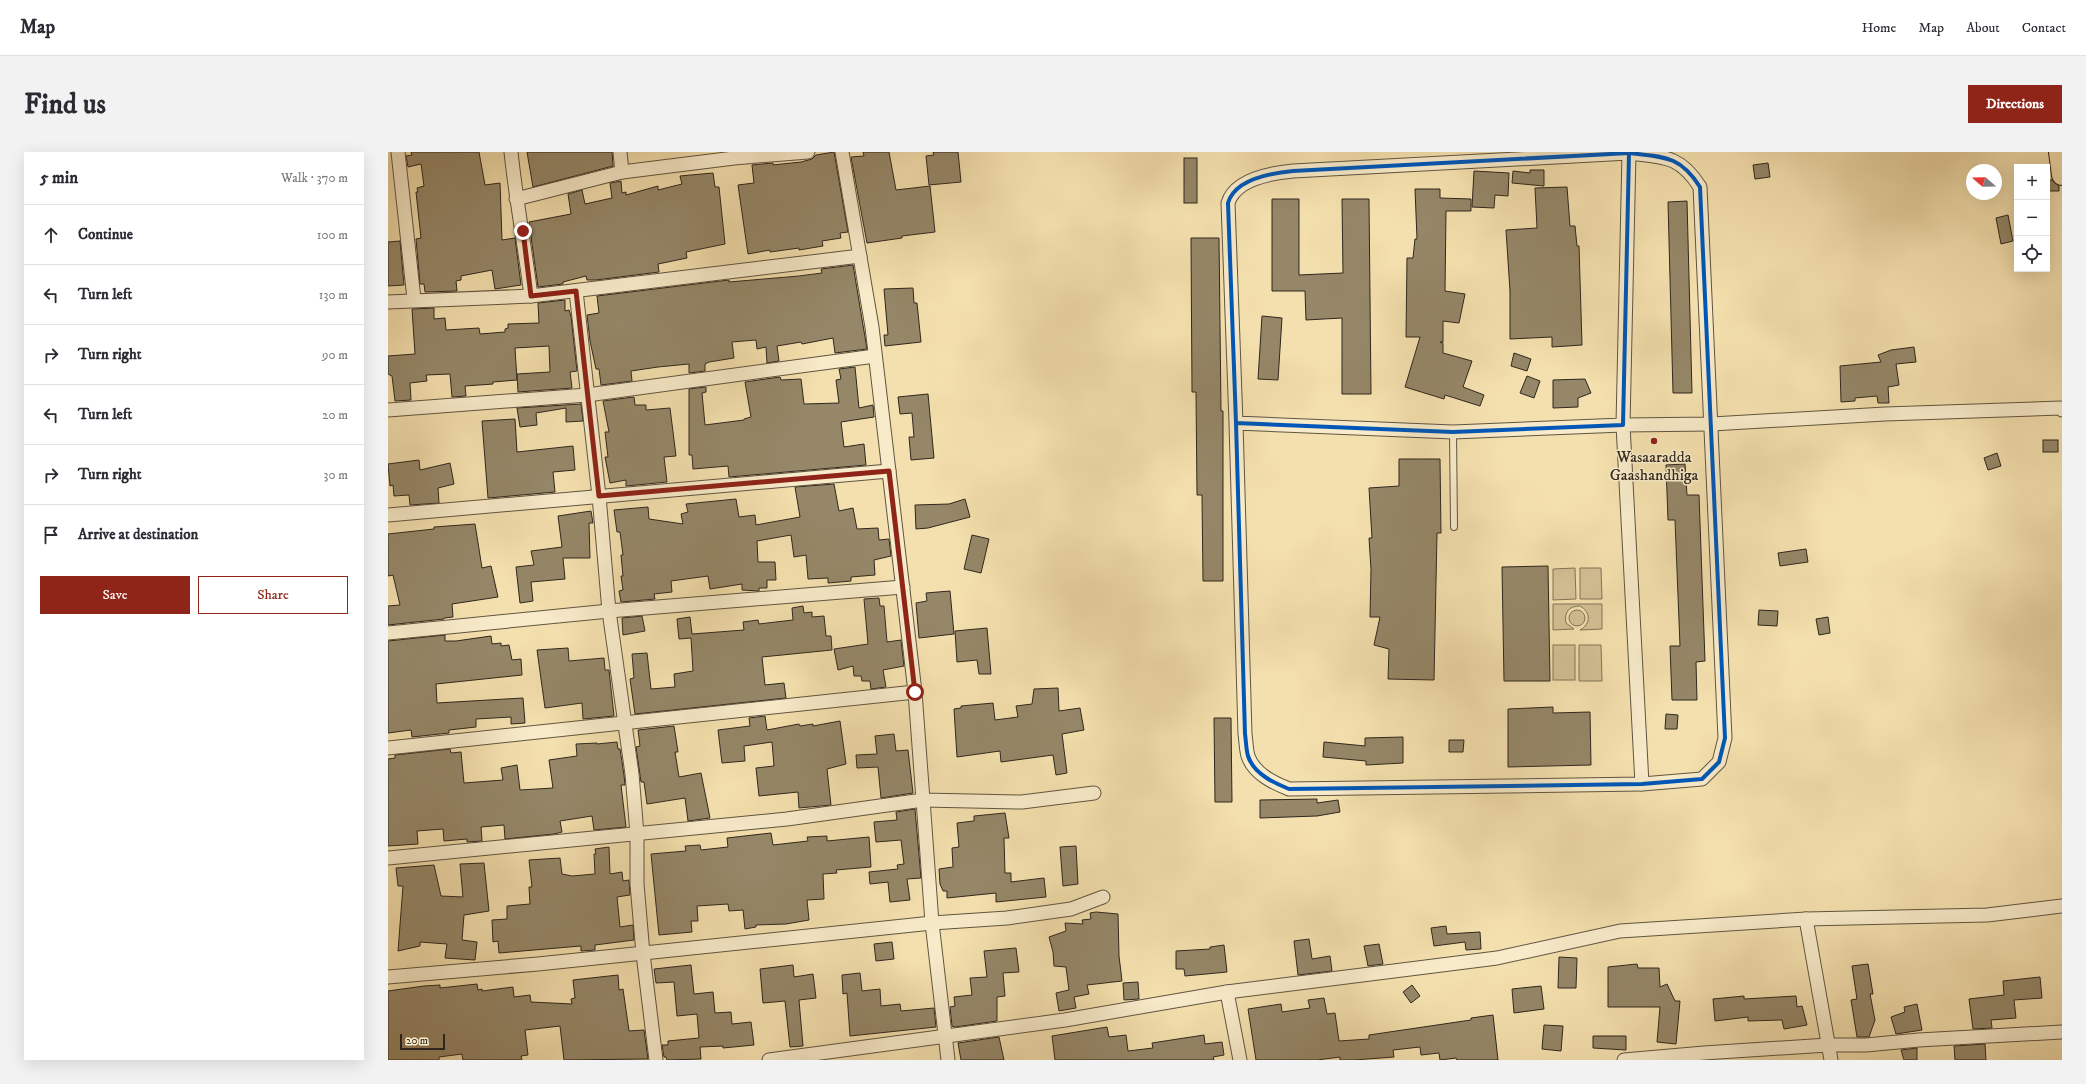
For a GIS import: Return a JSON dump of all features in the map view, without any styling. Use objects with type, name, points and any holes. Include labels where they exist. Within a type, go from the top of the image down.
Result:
[{"type":"main road","points":[[2059,152],[2062,175]]},
{"type":"street","points":[[398,152],[414,300]]},
{"type":"street","points":[[511,152],[516,199],[523,231],[531,296]]},
{"type":"street","points":[[620,152],[622,172]]},
{"type":"street","points":[[516,199],[622,172],[734,158],[808,152]]},
{"type":"street","points":[[842,152],[875,356],[903,587],[915,692],[932,923],[948,1060]]},
{"type":"street","points":[[1628,153],[1623,425],[1642,784]]},
{"type":"street","points":[[1628,153],[1666,157],[1685,167],[1700,187],[1712,424],[1725,738],[1719,762],[1702,779],[1642,784],[1290,789],[1275,784],[1257,770],[1248,756],[1245,734],[1236,424],[1228,204],[1231,195],[1249,182],[1268,174],[1293,171],[1628,153]]},
{"type":"street","points":[[388,302],[531,296],[860,256]]},
{"type":"street","points":[[576,291],[599,496],[609,611],[632,774],[637,834],[637,884],[643,954],[656,1060]]},
{"type":"street","points":[[388,410],[587,395],[875,356]]},
{"type":"street","points":[[1236,424],[1453,432],[1623,425],[1712,424],[1885,414],[2060,408],[2062,410]]},
{"type":"street","points":[[388,515],[889,471]]},
{"type":"street","points":[[388,633],[609,611],[903,587]]},
{"type":"street","points":[[388,748],[915,692]]},
{"type":"street","points":[[388,858],[787,819],[923,800],[1022,802],[1094,793]]},
{"type":"street","points":[[388,976],[643,954],[932,923],[1007,918],[1071,909],[1103,897]]},
{"type":"street","points":[[769,1060],[1065,1020],[1227,992],[1497,958],[1620,931],[1806,919],[1987,915],[2062,906]]},
{"type":"street","points":[[1806,919],[1830,1060]]},
{"type":"street","points":[[1227,992],[1240,1060]]},
{"type":"street","points":[[1624,1060],[1704,1052],[1828,1045],[1866,1045],[1919,1040],[2062,1032]]},
{"type":"lane","points":[[1453,432],[1454,527]]},
{"type":"shaded area","points":[[1575,568],[1576,599],[1553,600],[1553,569]]},
{"type":"shaded area","points":[[1580,568],[1601,568],[1602,599],[1580,599]]},
{"type":"shaded area","points":[[1553,604],[1602,604],[1602,629],[1580,630],[1586,625],[1588,615],[1580,606],[1576,606],[1568,610],[1566,616],[1566,623],[1574,629],[1553,630]]},
{"type":"shaded area","points":[[1577,610],[1583,612],[1585,618],[1583,624],[1577,626],[1571,624],[1569,618],[1571,612]]},
{"type":"shaded area","points":[[1553,645],[1575,645],[1575,680],[1553,680]]},
{"type":"shaded area","points":[[1579,645],[1601,645],[1602,681],[1579,681]]},
{"type":"building","points":[[411,152],[479,152],[485,185],[500,183],[502,240],[515,238],[521,285],[495,289],[492,270],[461,276],[461,280],[456,281],[457,291],[425,292],[424,284],[420,284],[416,239],[421,238],[416,192],[418,192],[417,188],[424,186],[421,164],[408,167],[406,156],[412,155]]},
{"type":"building","points":[[527,152],[612,152],[613,166],[533,187]]},
{"type":"building","points":[[834,152],[848,232],[840,233],[841,238],[822,241],[823,246],[799,250],[799,248],[770,252],[770,250],[748,254],[738,185],[754,183],[752,165],[773,163],[773,165],[801,162],[812,159],[816,155]]},
{"type":"building","points":[[863,152],[889,152],[896,190],[930,186],[935,232],[902,236],[902,238],[867,243],[851,157],[864,156]]},
{"type":"building","points":[[933,152],[958,152],[961,182],[929,185],[926,156],[934,155]]},
{"type":"building","points":[[1184,158],[1197,158],[1197,203],[1184,203]]},
{"type":"building","points":[[1768,163],[1770,177],[1755,179],[1753,165]]},
{"type":"building","points":[[1530,170],[1544,170],[1544,186],[1512,183],[1513,171],[1530,173]]},
{"type":"building","points":[[1474,171],[1509,173],[1508,196],[1495,195],[1494,208],[1472,207]]},
{"type":"building","points":[[713,173],[715,187],[719,187],[725,244],[686,252],[687,258],[658,264],[659,272],[596,280],[587,280],[586,276],[563,282],[563,284],[538,287],[529,222],[571,214],[568,194],[582,190],[585,204],[612,198],[610,183],[621,181],[622,193],[626,192],[626,195],[658,186],[658,190],[682,184],[680,176]]},
{"type":"building","points":[[2050,180],[2059,186],[2059,191],[2050,191]]},
{"type":"building","points":[[1567,187],[1570,226],[1575,226],[1577,246],[1579,246],[1582,345],[1552,347],[1552,337],[1510,339],[1510,291],[1506,230],[1537,228],[1535,188]]},
{"type":"building","points":[[1415,189],[1440,189],[1440,198],[1471,199],[1471,211],[1446,211],[1445,291],[1465,294],[1459,323],[1443,321],[1443,342],[1440,342],[1443,343],[1443,353],[1472,361],[1463,387],[1484,395],[1480,406],[1445,395],[1444,399],[1405,387],[1420,337],[1406,337],[1407,258],[1413,258],[1415,239],[1417,239]]},
{"type":"building","points":[[1272,199],[1299,199],[1299,275],[1343,273],[1342,199],[1369,199],[1371,394],[1342,394],[1342,318],[1306,320],[1305,291],[1272,291]]},
{"type":"building","points":[[1687,201],[1692,393],[1673,393],[1668,202]]},
{"type":"building","points":[[2008,215],[2013,241],[2001,244],[1996,218]]},
{"type":"building","points":[[1191,238],[1219,238],[1221,411],[1223,411],[1223,581],[1203,581],[1202,495],[1197,495],[1196,392],[1192,392]]},
{"type":"building","points":[[400,241],[404,285],[388,286],[388,242]]},
{"type":"building","points":[[853,265],[867,349],[835,353],[833,338],[802,344],[801,342],[777,346],[779,361],[767,363],[766,347],[757,349],[756,340],[732,342],[734,358],[709,362],[705,364],[705,371],[689,373],[689,364],[658,367],[631,371],[632,381],[601,385],[599,369],[596,369],[590,341],[587,315],[599,313],[597,296],[729,280],[729,282],[799,276],[822,273],[821,269]]},
{"type":"building","points":[[913,288],[914,303],[917,303],[921,342],[885,346],[884,335],[888,335],[884,289]]},
{"type":"building","points":[[565,300],[565,311],[569,310],[571,316],[577,371],[570,372],[572,388],[518,392],[517,374],[550,372],[549,346],[515,348],[517,380],[493,382],[493,384],[465,386],[466,396],[452,397],[450,374],[426,375],[427,381],[410,383],[411,400],[395,401],[392,376],[388,374],[388,356],[415,354],[412,309],[434,308],[434,319],[445,318],[446,330],[479,328],[480,334],[505,332],[505,329],[508,328],[508,324],[539,323],[538,303]]},
{"type":"building","points":[[1262,316],[1282,318],[1278,380],[1258,379]]},
{"type":"building","points":[[1914,347],[1916,362],[1896,364],[1899,385],[1888,387],[1889,403],[1878,403],[1877,396],[1855,398],[1855,401],[1841,402],[1840,366],[1881,362],[1878,355],[1891,350]]},
{"type":"building","points":[[1514,353],[1531,359],[1527,371],[1511,366]]},
{"type":"building","points":[[855,367],[859,408],[873,405],[874,417],[841,422],[844,447],[864,444],[866,465],[729,477],[728,466],[693,469],[692,455],[689,455],[689,389],[706,387],[706,392],[702,393],[705,425],[744,420],[751,417],[745,382],[780,377],[781,380],[801,379],[804,404],[839,403],[836,380],[841,379],[839,369]]},
{"type":"building","points":[[1527,376],[1540,381],[1534,398],[1520,393]]},
{"type":"building","points":[[1585,379],[1591,393],[1578,398],[1578,407],[1553,408],[1553,380]]},
{"type":"building","points":[[928,394],[934,458],[911,460],[909,437],[914,437],[912,413],[900,414],[898,397]]},
{"type":"building","points":[[634,397],[635,405],[646,405],[646,410],[670,408],[676,456],[664,457],[667,482],[626,486],[626,480],[610,483],[605,457],[608,457],[605,432],[609,432],[603,401]]},
{"type":"building","points":[[581,404],[583,421],[566,422],[566,408],[536,413],[537,425],[520,427],[517,408]]},
{"type":"building","points":[[515,419],[517,452],[573,446],[575,470],[553,472],[555,492],[488,498],[482,421]]},
{"type":"building","points":[[2043,440],[2058,440],[2058,452],[2043,452]]},
{"type":"building","points":[[1997,453],[2001,466],[1988,470],[1984,458]]},
{"type":"building","points":[[1399,459],[1440,459],[1441,533],[1437,533],[1434,680],[1388,679],[1389,649],[1374,645],[1380,617],[1370,617],[1371,569],[1369,538],[1372,538],[1369,488],[1399,486]]},
{"type":"building","points":[[419,460],[420,470],[450,463],[454,484],[438,488],[439,503],[410,505],[409,495],[394,496],[393,485],[390,486],[388,464]]},
{"type":"building","points":[[1685,464],[1687,495],[1699,495],[1705,661],[1696,662],[1697,700],[1672,700],[1670,646],[1680,646],[1675,520],[1668,520],[1666,465]]},
{"type":"building","points":[[834,484],[839,511],[853,508],[857,529],[878,528],[879,540],[889,539],[891,556],[874,560],[875,575],[851,577],[851,581],[828,583],[828,578],[808,579],[806,555],[794,557],[791,535],[757,541],[758,562],[775,562],[776,580],[767,580],[767,588],[759,588],[759,591],[742,590],[742,584],[710,589],[708,576],[671,581],[672,592],[654,594],[655,599],[621,602],[619,591],[623,590],[621,555],[623,555],[620,532],[617,532],[614,510],[648,507],[649,519],[683,524],[681,514],[688,512],[686,504],[736,499],[739,517],[755,515],[756,525],[800,517],[795,487]]},
{"type":"building","points":[[965,499],[970,517],[928,528],[916,529],[915,505],[949,504]]},
{"type":"building","points":[[591,511],[593,523],[589,523],[590,558],[563,558],[565,579],[531,582],[533,601],[520,603],[516,567],[534,565],[531,551],[562,547],[558,516]]},
{"type":"building","points":[[475,524],[482,568],[491,566],[498,597],[452,604],[453,617],[388,625],[388,606],[400,605],[393,575],[388,576],[388,534],[434,529],[434,527]]},
{"type":"building","points":[[972,535],[989,539],[981,573],[964,569]]},
{"type":"building","points":[[1806,549],[1808,562],[1780,566],[1778,553]]},
{"type":"building","points":[[1548,566],[1550,681],[1504,681],[1502,567]]},
{"type":"building","points":[[950,591],[954,634],[919,638],[916,603],[927,601],[926,593]]},
{"type":"building","points":[[879,598],[880,606],[884,606],[887,642],[901,640],[904,666],[883,670],[886,687],[871,689],[870,681],[862,681],[861,676],[854,676],[853,666],[838,670],[834,649],[868,644],[864,599]]},
{"type":"building","points":[[803,606],[804,613],[812,612],[812,617],[824,616],[826,636],[831,636],[832,650],[762,657],[765,685],[784,683],[786,698],[635,714],[630,679],[634,678],[632,654],[647,653],[651,689],[675,687],[674,674],[693,671],[691,638],[679,639],[677,619],[690,617],[692,634],[744,630],[743,622],[758,620],[759,624],[793,620],[792,608]]},
{"type":"building","points":[[1759,610],[1778,611],[1777,626],[1758,625]]},
{"type":"building","points":[[642,616],[645,631],[623,635],[622,618]]},
{"type":"building","points":[[1828,617],[1830,633],[1819,635],[1816,619]]},
{"type":"building","points":[[987,628],[991,674],[979,674],[977,660],[957,662],[955,631]]},
{"type":"building","points":[[445,635],[445,641],[491,636],[492,644],[501,643],[501,646],[509,645],[512,660],[521,659],[522,675],[436,684],[437,703],[523,698],[525,723],[511,724],[511,717],[476,719],[476,727],[449,730],[449,733],[412,737],[411,730],[388,733],[388,641]]},
{"type":"building","points":[[568,648],[569,661],[604,658],[605,670],[609,670],[614,716],[583,719],[582,703],[545,708],[537,650]]},
{"type":"building","points":[[1058,688],[1059,711],[1080,708],[1084,730],[1062,734],[1067,773],[1056,775],[1053,755],[1001,762],[1000,751],[957,757],[954,709],[961,708],[961,706],[993,703],[995,720],[1018,717],[1016,706],[1032,704],[1034,689]]},
{"type":"building","points":[[1553,707],[1553,713],[1590,712],[1591,765],[1508,767],[1508,709]]},
{"type":"building","points":[[1666,714],[1678,715],[1677,729],[1665,729]]},
{"type":"building","points":[[765,716],[767,730],[799,724],[800,726],[813,724],[813,726],[840,721],[846,764],[827,769],[831,805],[799,808],[798,792],[759,796],[756,768],[774,766],[772,742],[744,746],[745,761],[722,763],[718,730],[750,726],[749,718]]},
{"type":"building","points":[[1214,718],[1231,718],[1232,802],[1215,802]]},
{"type":"building","points":[[674,726],[678,752],[675,752],[679,777],[701,773],[710,818],[688,821],[685,798],[647,804],[644,782],[641,782],[636,747],[640,746],[638,730]]},
{"type":"building","points":[[894,734],[896,751],[908,750],[913,793],[881,798],[878,767],[857,768],[856,755],[877,754],[875,736]]},
{"type":"building","points":[[1403,737],[1403,763],[1366,765],[1366,761],[1323,757],[1324,742],[1365,746],[1365,738]]},
{"type":"building","points":[[1449,740],[1464,740],[1463,752],[1449,752]]},
{"type":"building","points":[[617,742],[618,749],[620,749],[624,775],[625,785],[621,785],[626,827],[594,830],[592,816],[560,821],[562,832],[554,834],[505,839],[504,825],[481,827],[482,841],[467,842],[467,839],[444,841],[443,829],[417,831],[418,844],[388,846],[388,759],[395,758],[395,755],[450,749],[451,753],[461,752],[464,783],[503,780],[501,768],[517,765],[520,790],[553,788],[549,760],[577,756],[576,744]]},
{"type":"building","points":[[1317,799],[1317,803],[1338,800],[1340,812],[1317,816],[1260,818],[1260,800]]},
{"type":"building","points":[[915,809],[921,878],[907,879],[910,900],[890,902],[888,882],[870,884],[869,872],[898,869],[897,865],[904,864],[901,840],[876,842],[874,822],[897,820],[896,812]]},
{"type":"building","points":[[1005,813],[1009,838],[1004,838],[1005,873],[1011,873],[1011,882],[1044,878],[1046,897],[996,902],[996,893],[947,898],[947,891],[943,891],[940,884],[939,869],[953,867],[952,848],[959,847],[957,823],[974,821],[974,816]]},
{"type":"building","points":[[771,833],[773,845],[808,841],[807,837],[827,836],[827,841],[869,837],[871,867],[836,870],[837,873],[823,874],[824,899],[807,900],[809,920],[786,924],[756,925],[756,927],[745,929],[743,910],[729,911],[728,904],[697,906],[698,921],[691,921],[692,932],[659,935],[651,854],[686,851],[685,846],[700,845],[701,850],[728,847],[727,838]]},
{"type":"building","points":[[1076,846],[1078,884],[1063,886],[1060,847]]},
{"type":"building","points":[[609,847],[610,874],[622,872],[623,881],[629,880],[630,895],[617,897],[620,927],[633,925],[634,940],[595,945],[595,950],[581,951],[581,946],[499,953],[498,941],[493,942],[492,920],[507,919],[507,906],[530,904],[529,887],[532,887],[529,860],[560,858],[562,874],[572,876],[595,874],[595,849]]},
{"type":"building","points":[[484,863],[489,911],[464,915],[462,940],[477,942],[475,960],[445,958],[447,944],[420,942],[420,946],[398,951],[403,886],[398,886],[396,868],[434,865],[441,896],[463,897],[460,864]]},
{"type":"building","points":[[1096,912],[1118,914],[1119,956],[1122,981],[1087,985],[1089,994],[1074,997],[1076,1008],[1059,1011],[1056,993],[1069,990],[1066,967],[1054,966],[1053,952],[1049,937],[1066,931],[1065,923],[1083,924],[1082,920],[1091,919],[1090,913]]},
{"type":"building","points":[[1446,926],[1447,934],[1480,932],[1481,949],[1466,950],[1465,942],[1434,946],[1431,928]]},
{"type":"building","points":[[1309,939],[1312,959],[1330,956],[1332,971],[1298,975],[1294,941]]},
{"type":"building","points":[[892,942],[894,959],[876,961],[874,944]]},
{"type":"building","points":[[1379,944],[1383,964],[1368,966],[1364,946]]},
{"type":"building","points":[[1224,945],[1227,972],[1185,976],[1184,969],[1176,969],[1176,951],[1210,949],[1210,947]]},
{"type":"building","points":[[1016,948],[1019,972],[1003,973],[1005,996],[997,997],[997,1021],[955,1027],[952,1026],[950,1007],[955,1006],[954,997],[972,995],[970,978],[987,977],[984,951]]},
{"type":"building","points":[[1559,957],[1577,958],[1576,988],[1558,988]]},
{"type":"building","points":[[1637,964],[1638,968],[1659,968],[1660,987],[1667,984],[1675,1001],[1680,1001],[1676,1044],[1657,1042],[1660,1007],[1608,1007],[1608,967]]},
{"type":"building","points":[[1868,964],[1873,994],[1870,994],[1875,1020],[1869,1037],[1857,1037],[1851,1000],[1857,999],[1852,966]]},
{"type":"building","points":[[691,965],[694,994],[713,992],[715,1013],[731,1012],[732,1024],[751,1022],[754,1045],[723,1048],[723,1046],[700,1047],[701,1059],[667,1060],[666,1057],[664,1057],[662,1045],[668,1045],[668,1041],[699,1038],[697,1014],[677,1016],[674,982],[656,983],[654,969]]},
{"type":"building","points":[[793,965],[794,977],[813,974],[816,998],[799,1000],[803,1046],[790,1047],[785,1001],[763,1003],[760,969]]},
{"type":"building","points":[[860,973],[862,991],[880,989],[881,1006],[900,1004],[901,1011],[934,1008],[936,1027],[850,1036],[847,993],[843,994],[842,975]]},
{"type":"building","points":[[618,975],[619,990],[623,989],[629,1031],[644,1030],[648,1059],[564,1060],[560,1026],[525,1030],[528,1055],[521,1056],[522,1060],[463,1060],[462,1054],[439,1057],[439,1060],[388,1060],[388,991],[424,986],[440,985],[440,988],[477,984],[478,990],[482,989],[482,991],[513,987],[514,997],[530,995],[531,1002],[572,1004],[571,999],[575,998],[573,980]]},
{"type":"building","points":[[2040,977],[2042,998],[2014,1000],[2016,1018],[1991,1020],[1992,1028],[1973,1029],[1969,999],[2004,995],[2003,981]]},
{"type":"building","points":[[1138,982],[1139,999],[1124,1000],[1123,983]]},
{"type":"building","points":[[1412,985],[1420,996],[1411,1003],[1403,992]]},
{"type":"building","points":[[1541,986],[1544,1009],[1514,1013],[1512,989]]},
{"type":"building","points":[[1744,996],[1744,999],[1796,996],[1797,1007],[1802,1006],[1807,1025],[1784,1029],[1782,1020],[1748,1021],[1748,1017],[1715,1021],[1713,999]]},
{"type":"building","points":[[1324,998],[1327,1014],[1335,1013],[1339,1041],[1369,1039],[1369,1035],[1471,1020],[1471,1018],[1493,1015],[1498,1060],[1457,1060],[1456,1058],[1440,1060],[1439,1053],[1421,1055],[1420,1047],[1393,1050],[1394,1057],[1354,1060],[1340,1060],[1340,1057],[1317,1060],[1256,1060],[1248,1009],[1281,1004],[1282,1012],[1310,1008],[1308,1000]]},
{"type":"building","points":[[1917,1004],[1922,1030],[1896,1034],[1891,1017],[1905,1012],[1904,1007]]},
{"type":"building","points":[[1544,1025],[1563,1026],[1561,1051],[1542,1049]]},
{"type":"building","points":[[1107,1027],[1109,1037],[1126,1035],[1128,1051],[1153,1048],[1152,1043],[1204,1035],[1205,1044],[1222,1042],[1224,1055],[1213,1057],[1214,1060],[1055,1060],[1052,1036]]},
{"type":"building","points":[[1593,1036],[1626,1036],[1626,1050],[1593,1048]]},
{"type":"building","points":[[999,1037],[1004,1060],[961,1060],[958,1043]]},
{"type":"building","points":[[1985,1044],[1986,1060],[1955,1060],[1954,1046]]},
{"type":"building","points":[[1917,1048],[1917,1060],[1904,1060],[1901,1050]]},
{"type":"cycle path","points":[[1236,423],[1228,203],[1238,188],[1246,183],[1275,173],[1293,171],[1629,153],[1661,157],[1678,163],[1693,177],[1700,187],[1725,738],[1719,762],[1702,779],[1642,784],[1289,789],[1271,781],[1260,773],[1251,762],[1246,748],[1236,423],[1453,432],[1623,425],[1629,153]]},
{"type":"place","name":"Wasaaradda Gaashandhiga","points":[[1654,441]]},
{"type":"route","points":[[523,231],[531,296],[576,291],[599,496],[889,471],[915,692]]}]
